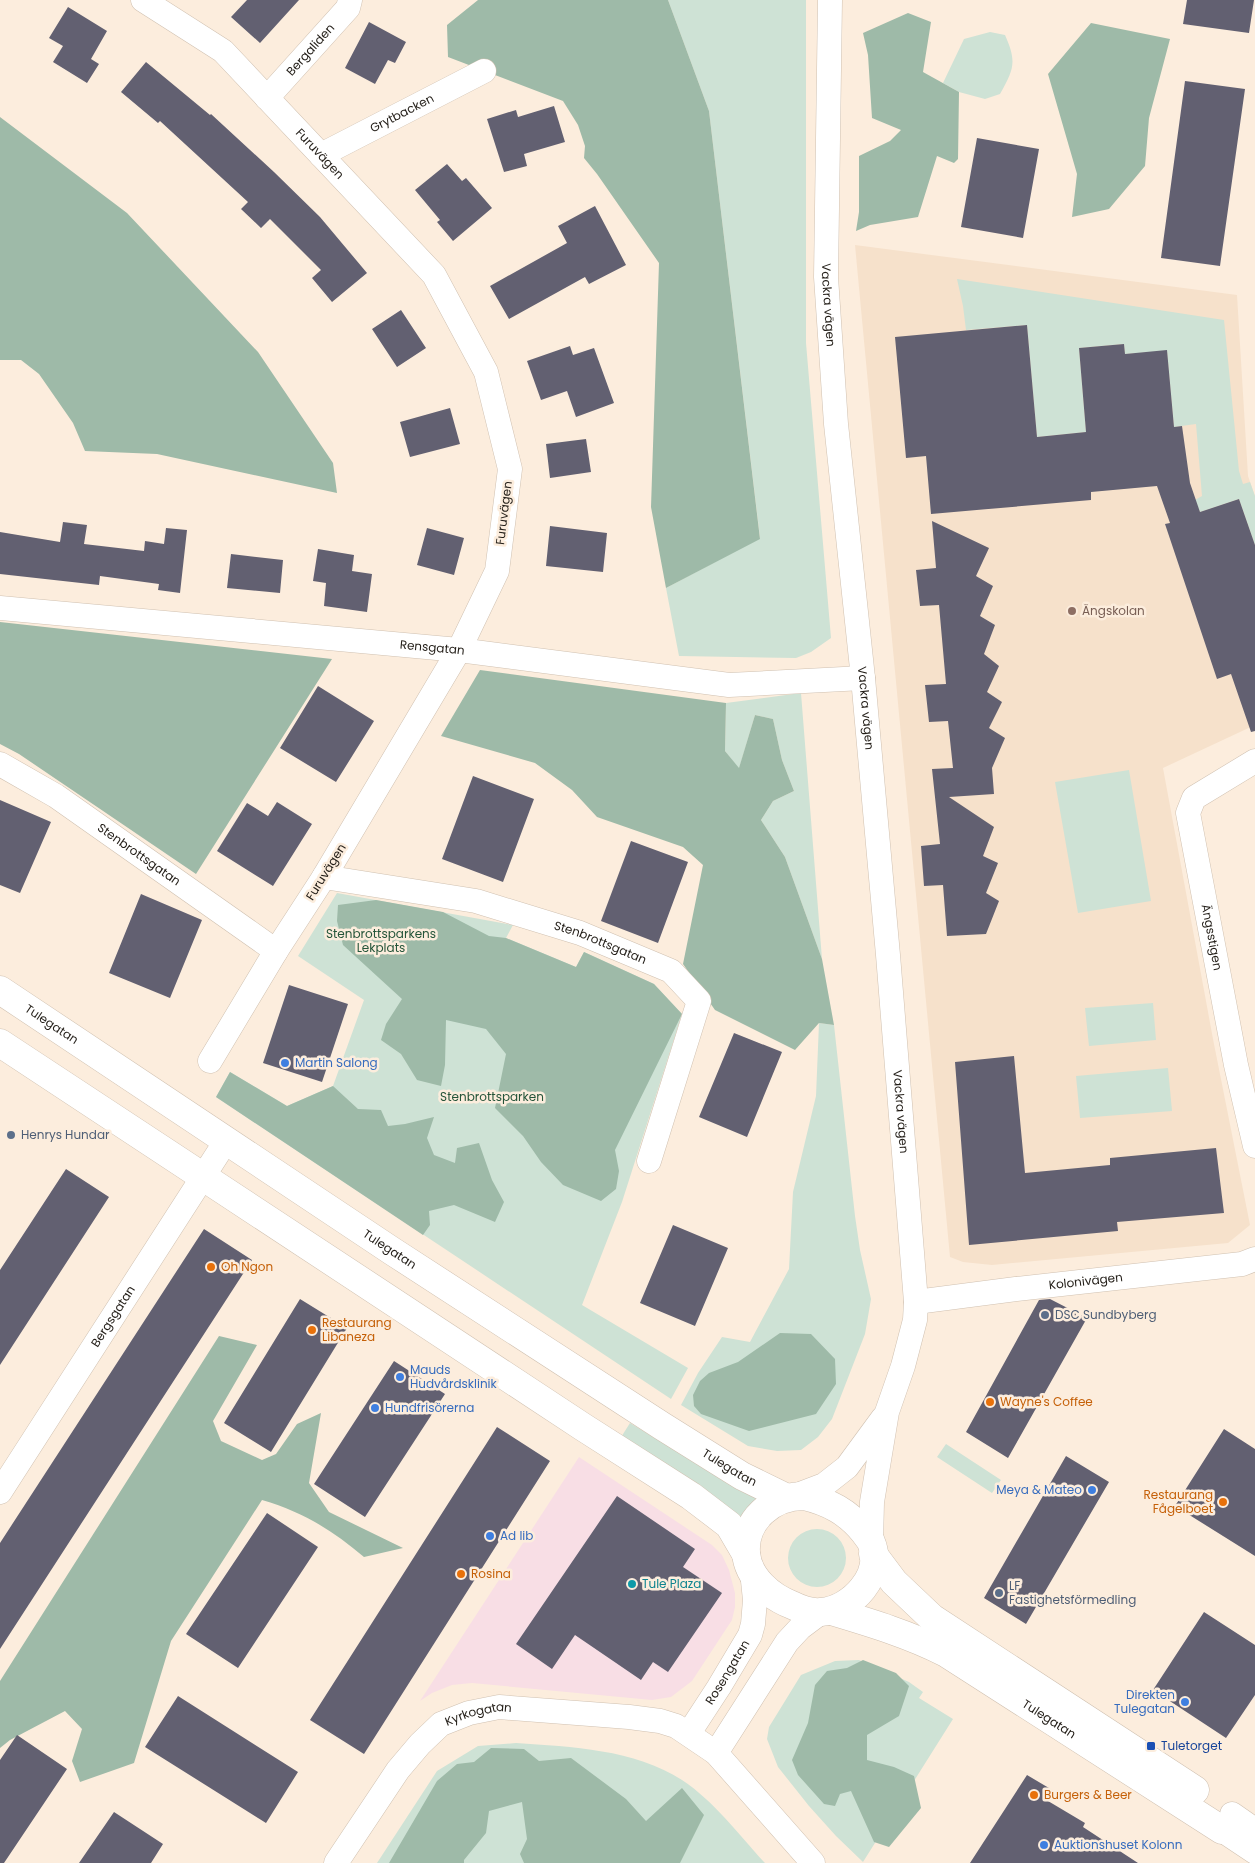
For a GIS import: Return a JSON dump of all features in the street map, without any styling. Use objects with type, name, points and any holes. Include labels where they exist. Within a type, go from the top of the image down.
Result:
[{"type":"street","name":"Furuvägen","points":[[142,0],[223,51],[434,275],[486,372],[510,469],[497,572],[459,650],[324,877],[276,950],[210,1061]]},
{"type":"street","name":"Bergaliden","points":[[267,98],[348,8],[350,0]]},
{"type":"street","name":"Vackra vägen","points":[[830,0],[826,277],[836,424],[863,678],[889,962],[916,1302],[915,1320],[888,1412],[872,1502],[872,1548]]},
{"type":"street","name":"Grytbacken","points":[[321,155],[484,71]]},
{"type":"street","name":"Rensgatan","points":[[0,608],[459,650],[729,685],[863,678]]},
{"type":"street","name":"Ängsstigen","points":[[1255,761],[1194,798],[1188,813],[1236,1065],[1255,1146]]},
{"type":"street","name":"Stenbrottsgatan","points":[[0,764],[56,796],[276,950]]},
{"type":"street","name":"Stenbrottsgatan","points":[[324,877],[476,901],[580,933],[671,971],[699,1001],[649,1161]]},
{"type":"street","name":"Tulegatan","points":[[0,990],[392,1251],[662,1426],[742,1476],[790,1497]]},
{"type":"street","points":[[0,1043],[583,1427],[692,1496],[729,1525],[762,1585],[779,1600],[799,1609],[825,1612]]},
{"type":"street","name":"Bergsgatan","points":[[0,1492],[226,1141]]},
{"type":"street","name":"Kolonivägen","points":[[916,1302],[1242,1264],[1255,1259]]},
{"type":"street","name":"Vackra vägen","points":[[790,1497],[824,1485],[847,1467],[888,1412]]},
{"type":"street","points":[[716,1753],[787,1642],[800,1628],[825,1612],[844,1606],[856,1597],[872,1570],[872,1548],[856,1522],[846,1513],[821,1500],[790,1497],[763,1510],[753,1523],[748,1536],[749,1563]]},
{"type":"street","name":"Tulegatan","points":[[872,1548],[894,1582],[932,1618],[1227,1822],[1255,1852]]},
{"type":"street","name":"Rosengatan","points":[[689,1733],[750,1635],[755,1600],[749,1563]]},
{"type":"street","name":"Tulegatan","points":[[825,1612],[897,1631],[946,1653],[1227,1822],[1255,1830]]},
{"type":"street","name":"Kyrkogatan","points":[[336,1863],[398,1770],[420,1744],[441,1724],[469,1713],[499,1708],[521,1708],[630,1716],[660,1721],[689,1733]]},
{"type":"street","points":[[689,1733],[716,1753],[813,1863]]},
{"type":"shaded area","name":"Ängskolan","points":[[855,245],[1237,295],[1248,476],[1255,496],[1255,725],[1163,768],[1213,1039],[1250,1225],[1228,1243],[992,1265],[963,1262],[950,1257]]},
{"type":"shaded area","points":[[579,1457],[712,1545],[722,1555],[729,1570],[735,1593],[735,1607],[732,1620],[692,1681],[671,1697],[652,1700],[472,1683],[452,1685],[432,1693],[420,1701]]},
{"type":"green space","points":[[478,0],[668,0],[709,111],[760,539],[666,588],[651,507],[659,263],[584,158],[585,146],[578,125],[563,101],[448,57],[447,25]]},
{"type":"green space","points":[[668,0],[806,0],[806,343],[831,638],[811,652],[796,658],[679,656],[666,588],[760,538],[709,111]]},
{"type":"green space","points":[[908,13],[931,22],[923,72],[959,92],[958,159],[954,163],[937,156],[918,217],[870,225],[856,231],[859,212],[859,156],[890,141],[901,130],[872,118],[868,55],[863,33]]},
{"type":"green space","points":[[1091,23],[1170,39],[1149,118],[1145,166],[1109,209],[1072,217],[1077,174],[1048,74]]},
{"type":"green space","points":[[990,32],[1005,35],[1011,52],[1011,71],[1000,94],[985,99],[959,92],[943,83],[964,39]]},
{"type":"green space","points":[[0,117],[127,213],[258,352],[333,463],[337,493],[157,454],[85,451],[73,423],[39,374],[21,360],[0,360]]},
{"type":"green space","points":[[957,279],[1224,320],[1239,471],[1243,484],[1250,482],[1255,496],[1255,545],[1239,499],[1200,512],[1195,500],[1202,496],[1196,424],[1174,427],[1167,351],[1125,354],[1124,344],[1079,348],[1086,432],[1037,437],[1027,325],[966,330]]},
{"type":"green space","points":[[0,622],[332,659],[196,874],[19,754],[0,744]]},
{"type":"green space","points":[[480,670],[726,703],[725,751],[739,768],[755,715],[773,719],[782,760],[794,791],[773,801],[761,820],[785,857],[822,959],[834,1025],[819,1023],[795,1050],[715,1010],[683,964],[703,865],[683,847],[597,817],[572,790],[535,763],[441,736]]},
{"type":"green space","points":[[801,693],[822,959],[785,857],[761,820],[773,801],[794,791],[782,760],[773,719],[755,715],[739,769],[725,751],[726,703]]},
{"type":"green space","points":[[1129,770],[1151,901],[1078,913],[1055,782]]},
{"type":"green space","name":"Stenbrottsparken","points":[[337,893],[513,925],[506,938],[576,967],[584,952],[654,984],[682,1014],[622,1202],[582,1305],[688,1368],[671,1399],[216,1097],[230,1072],[287,1106],[333,1086],[364,1000],[298,956]]},
{"type":"green space","name":"Stenbrottsparkens Lekplats","points":[[376,900],[443,912],[489,936],[506,938],[576,967],[584,952],[654,984],[682,1014],[615,1150],[619,1171],[616,1189],[601,1201],[563,1185],[541,1162],[523,1136],[495,1108],[506,1054],[486,1029],[446,1020],[445,1065],[441,1086],[417,1080],[401,1054],[381,1040],[386,1024],[402,999],[343,945],[337,921],[338,905]]},
{"type":"green space","points":[[1153,1003],[1156,1040],[1089,1046],[1085,1008]]},
{"type":"green space","points":[[819,1023],[834,1025],[855,1216],[860,1250],[871,1299],[865,1334],[832,1419],[818,1437],[801,1450],[777,1451],[748,1446],[681,1405],[698,1373],[722,1337],[750,1342],[789,1269],[793,1192],[816,1096]]},
{"type":"green space","points":[[1168,1068],[1172,1111],[1080,1118],[1076,1076]]},
{"type":"green space","points":[[230,1072],[287,1106],[333,1086],[358,1109],[381,1110],[388,1126],[434,1117],[427,1138],[434,1155],[455,1163],[457,1148],[479,1143],[492,1180],[504,1202],[495,1222],[454,1205],[429,1211],[430,1225],[423,1235],[216,1097]]},
{"type":"green space","points":[[780,1333],[811,1334],[835,1359],[836,1384],[816,1414],[749,1431],[701,1414],[694,1406],[693,1395],[700,1381],[709,1373],[738,1362]]},
{"type":"green space","points":[[219,1336],[257,1345],[213,1421],[221,1441],[262,1460],[276,1454],[297,1424],[321,1413],[309,1483],[329,1512],[403,1548],[364,1557],[340,1538],[304,1516],[262,1500],[171,1641],[134,1763],[80,1782],[72,1761],[82,1729],[65,1711],[10,1740],[0,1748],[0,1681]]},
{"type":"green space","points":[[630,1423],[761,1501],[745,1526],[618,1442]]},
{"type":"green space","points":[[946,1444],[1001,1480],[992,1493],[937,1457]]},
{"type":"green space","points":[[811,1529],[823,1529],[838,1537],[846,1552],[846,1564],[838,1579],[823,1587],[811,1587],[796,1579],[788,1564],[788,1552],[796,1537]]},
{"type":"green space","points":[[859,1660],[909,1682],[923,1692],[919,1698],[953,1719],[863,1862],[809,1806],[778,1767],[767,1739],[769,1727],[801,1675],[835,1661]]},
{"type":"green space","points":[[863,1660],[896,1673],[909,1686],[899,1716],[867,1735],[867,1760],[894,1767],[914,1776],[921,1808],[889,1847],[874,1842],[851,1791],[840,1794],[835,1806],[824,1804],[798,1775],[792,1760],[808,1723],[815,1685],[827,1671],[847,1668]]},
{"type":"green space","points":[[516,1743],[602,1751],[644,1762],[663,1770],[694,1788],[705,1798],[765,1863],[377,1863],[437,1771],[478,1746]]},
{"type":"green space","points":[[491,1748],[524,1749],[539,1761],[571,1758],[626,1799],[646,1821],[682,1788],[704,1815],[680,1863],[524,1863],[520,1854],[527,1839],[522,1802],[489,1811],[486,1833],[464,1860],[464,1863],[389,1863],[437,1781],[457,1764],[474,1762]]},
{"type":"building","points":[[247,0],[299,0],[260,43],[231,17]]},
{"type":"building","points":[[1187,0],[1254,0],[1249,33],[1183,24]]},
{"type":"building","points":[[68,7],[107,31],[91,59],[99,64],[87,83],[53,62],[63,46],[49,38]]},
{"type":"building","points":[[369,22],[406,42],[395,63],[388,60],[375,84],[345,68]]},
{"type":"building","points":[[146,62],[211,114],[274,172],[320,217],[367,273],[332,302],[312,278],[321,270],[270,219],[261,228],[241,209],[248,202],[160,121],[158,123],[121,92]]},
{"type":"building","points":[[1185,81],[1245,89],[1220,266],[1161,258]]},
{"type":"building","points":[[554,106],[565,142],[524,154],[527,166],[504,172],[487,119],[516,110],[518,117]]},
{"type":"building","points":[[977,138],[1039,149],[1023,238],[961,227]]},
{"type":"building","points":[[447,164],[462,181],[466,178],[492,208],[453,241],[437,222],[440,220],[415,190]]},
{"type":"building","points":[[595,206],[626,265],[589,284],[585,277],[509,319],[490,286],[567,243],[558,226]]},
{"type":"building","points":[[401,310],[426,348],[397,367],[372,329]]},
{"type":"building","points":[[1027,325],[1037,437],[1086,432],[1079,348],[1124,344],[1125,354],[1167,350],[1174,427],[1182,426],[1190,483],[1200,512],[1239,499],[1255,545],[1255,731],[1251,732],[1231,674],[1217,679],[1165,524],[1170,523],[1157,486],[1091,492],[1091,500],[931,514],[926,456],[906,458],[895,337]]},
{"type":"building","points":[[570,346],[573,355],[594,348],[614,403],[576,417],[567,391],[541,400],[527,361]]},
{"type":"building","points":[[450,408],[460,444],[410,457],[400,422]]},
{"type":"building","points":[[586,439],[591,472],[550,478],[546,444]]},
{"type":"building","points":[[932,521],[989,548],[976,576],[993,586],[980,616],[995,625],[984,654],[999,666],[987,692],[1002,702],[989,728],[1005,738],[992,768],[994,794],[949,797],[994,827],[983,856],[998,863],[986,893],[999,901],[986,934],[947,936],[943,885],[924,886],[921,846],[940,844],[932,769],[953,768],[948,721],[929,722],[925,685],[946,684],[939,605],[920,606],[916,570],[936,568]]},
{"type":"building","points":[[63,522],[87,525],[84,544],[144,551],[145,541],[164,544],[166,528],[187,530],[180,593],[158,590],[159,584],[100,576],[99,585],[0,574],[0,532],[60,542]]},
{"type":"building","points":[[550,526],[607,533],[603,572],[546,566]]},
{"type":"building","points":[[427,528],[464,538],[454,575],[417,565]]},
{"type":"building","points":[[318,549],[354,555],[352,571],[372,574],[367,612],[324,606],[326,583],[313,581]]},
{"type":"building","points":[[231,554],[283,560],[280,593],[227,588]]},
{"type":"building","points":[[318,686],[374,721],[336,782],[280,748]]},
{"type":"building","points":[[473,776],[534,799],[503,882],[442,859]]},
{"type":"building","points":[[0,800],[51,822],[20,893],[0,885]]},
{"type":"building","points":[[277,802],[312,824],[273,886],[217,851],[247,803],[268,816]]},
{"type":"building","points":[[631,841],[688,862],[658,943],[601,921]]},
{"type":"building","points":[[141,894],[202,920],[170,998],[109,973]]},
{"type":"building","points":[[289,985],[348,1004],[322,1082],[263,1063]]},
{"type":"building","points":[[734,1033],[782,1052],[747,1137],[699,1117]]},
{"type":"building","points":[[1014,1056],[1025,1173],[1110,1165],[1110,1158],[1216,1148],[1224,1213],[1117,1222],[1118,1231],[969,1245],[955,1062]]},
{"type":"building","points":[[66,1169],[109,1197],[0,1365],[0,1270]]},
{"type":"building","points":[[673,1225],[728,1248],[695,1326],[640,1303]]},
{"type":"building","points":[[204,1229],[252,1260],[0,1649],[0,1543]]},
{"type":"building","points":[[300,1299],[347,1328],[271,1452],[224,1423]]},
{"type":"building","points":[[1050,1299],[1087,1318],[1008,1458],[966,1432],[1039,1300]]},
{"type":"building","points":[[394,1361],[445,1394],[365,1517],[314,1484]]},
{"type":"building","points":[[497,1427],[550,1461],[364,1754],[310,1720]]},
{"type":"building","points":[[1224,1429],[1255,1449],[1255,1556],[1175,1506]]},
{"type":"building","points":[[1066,1456],[1109,1482],[1026,1624],[984,1598]]},
{"type":"building","name":"Tule Plaza","points":[[617,1496],[695,1549],[683,1567],[722,1593],[668,1672],[653,1662],[641,1680],[575,1635],[552,1669],[516,1644]]},
{"type":"building","points":[[267,1513],[318,1547],[238,1668],[186,1634]]},
{"type":"building","points":[[1204,1612],[1255,1645],[1255,1695],[1226,1738],[1153,1690]]},
{"type":"building","points":[[178,1696],[298,1772],[266,1823],[145,1747]]},
{"type":"building","points":[[17,1735],[67,1769],[4,1863],[0,1863],[0,1760]]},
{"type":"building","points":[[1027,1775],[1054,1791],[1048,1801],[1085,1823],[1083,1827],[1138,1863],[970,1863]]},
{"type":"building","points":[[114,1812],[163,1844],[151,1863],[79,1863]]},
{"type":"place","name":"Ängskolan","points":[[1072,611]]},
{"type":"place","name":"Martin Salong","points":[[285,1063]]},
{"type":"place","name":"Henrys Hundar","points":[[11,1135]]},
{"type":"place","name":"Oh Ngon","points":[[211,1267]]},
{"type":"place","name":"DSC Sundbyberg","points":[[1045,1315]]},
{"type":"place","name":"Restaurang Libaneza","points":[[312,1330]]},
{"type":"place","name":"Mauds Hudvårdsklinik","points":[[400,1377]]},
{"type":"place","name":"Wayne's Coffee","points":[[990,1402]]},
{"type":"place","name":"Hundfrisörerna","points":[[375,1408]]},
{"type":"place","name":"Meya & Mateo","points":[[1092,1490]]},
{"type":"place","name":"Restaurang Fågelboet","points":[[1223,1502]]},
{"type":"place","name":"Ad lib","points":[[490,1536]]},
{"type":"place","name":"Rosina","points":[[461,1574]]},
{"type":"place","name":"Tule Plaza","points":[[632,1584]]},
{"type":"place","name":"LF Fastighetsförmedling","points":[[999,1593]]},
{"type":"place","name":"Direkten Tulegatan","points":[[1185,1702]]},
{"type":"place","name":"Tuletorget","points":[[1151,1746]]},
{"type":"place","name":"Burgers & Beer","points":[[1034,1795]]},
{"type":"place","name":"Auktionshuset Kolonn","points":[[1044,1845]]}]
